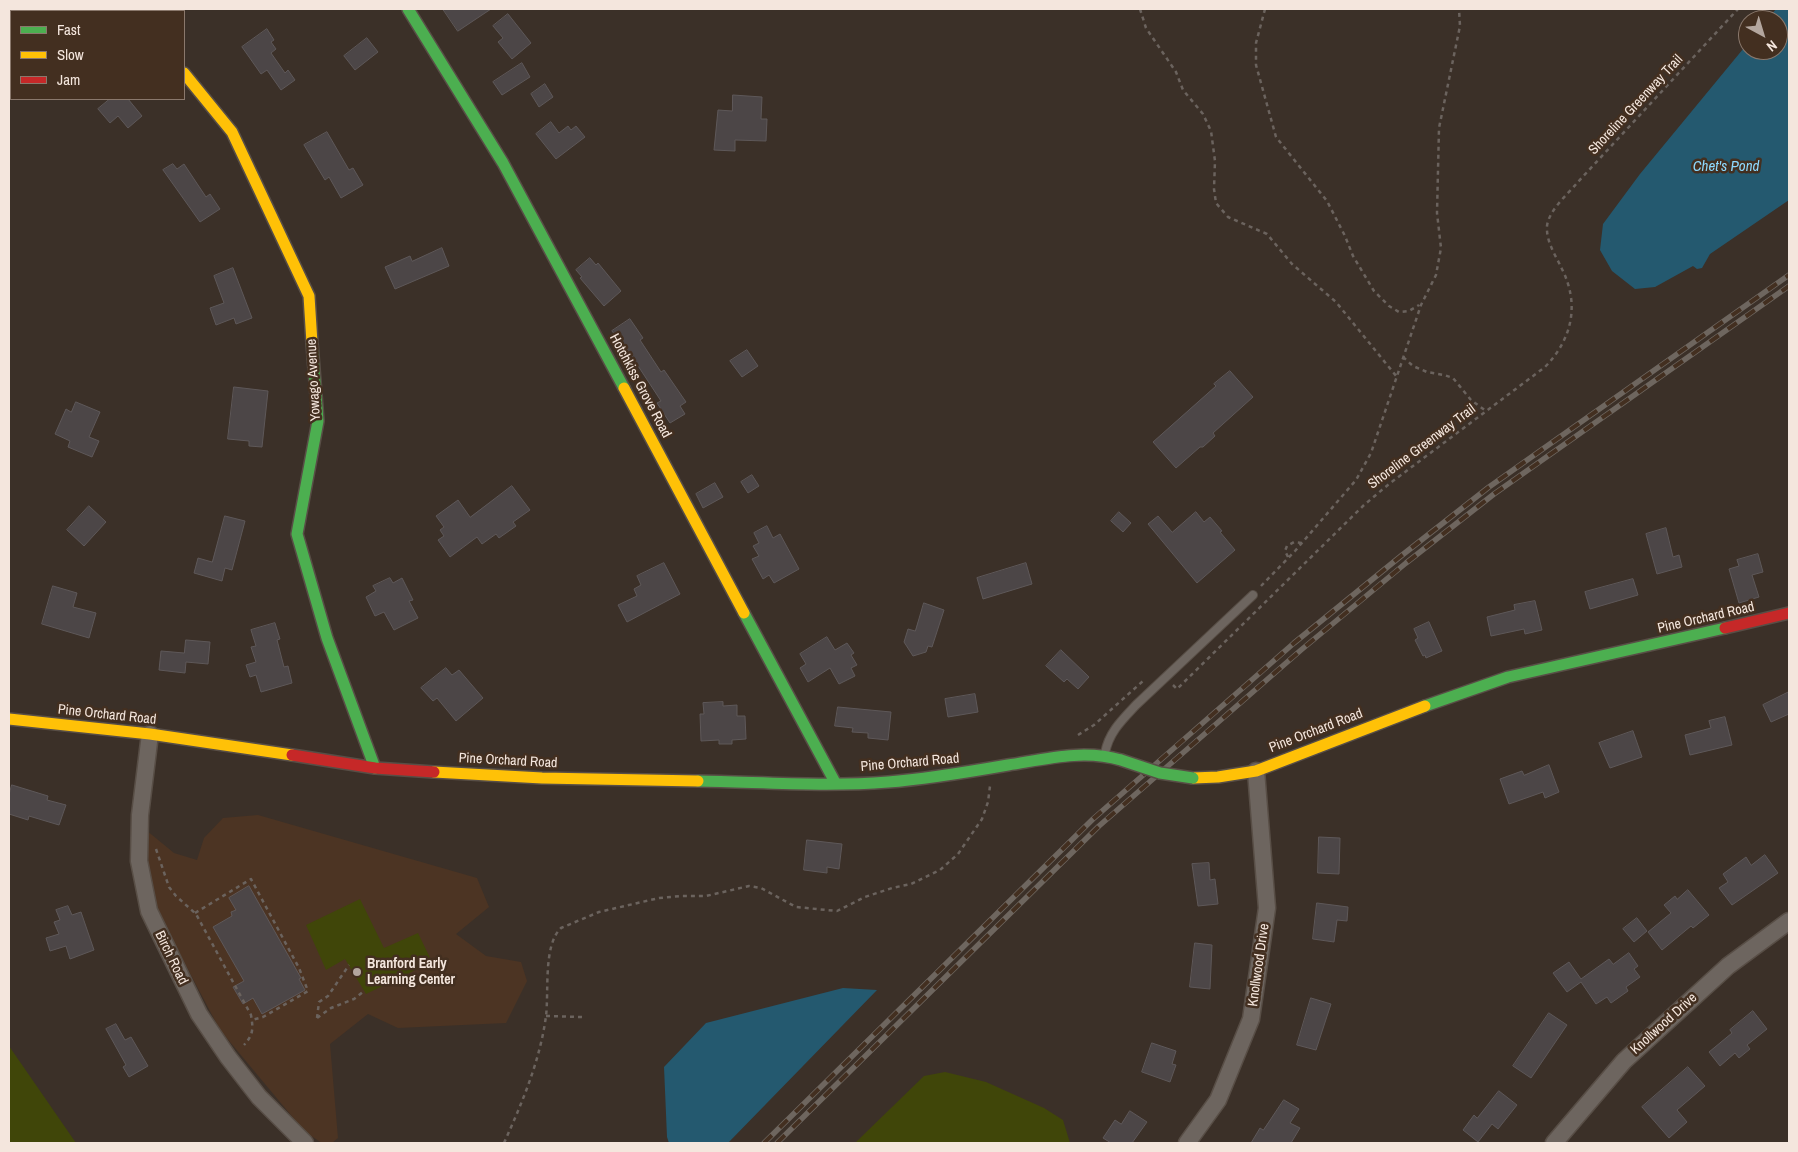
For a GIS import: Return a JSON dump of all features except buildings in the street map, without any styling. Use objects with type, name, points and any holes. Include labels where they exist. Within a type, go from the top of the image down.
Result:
[{"type":"street","name":"Hotchkiss Grove Road","points":[[408,9],[503,163],[836,784]]},
{"type":"street","name":"Yowago Avenue","points":[[185,74],[232,132],[309,296],[318,421],[297,534],[327,638],[374,768]]},
{"type":"street","name":"Pine Orchard Road","points":[[9,719],[150,734],[374,768],[542,778],[836,784],[888,782],[988,770],[1040,759],[1077,754],[1104,755],[1160,773],[1193,778],[1218,777],[1256,771],[1378,723],[1508,677],[1789,613]]},
{"type":"street","name":"Birch Road","points":[[150,734],[140,814],[139,861],[149,912],[196,1007],[228,1057],[259,1097],[305,1143]]},
{"type":"street","name":"Knollwood Drive","points":[[1187,1143],[1218,1100],[1251,1019],[1267,908],[1256,771]]},
{"type":"street","name":"Knollwood Drive","points":[[1554,1143],[1624,1061],[1728,966],[1789,921]]},
{"type":"lane","points":[[1104,755],[1108,740],[1118,724],[1253,595]]},
{"type":"path","points":[[1140,9],[1146,28],[1176,72],[1183,90],[1202,114],[1211,131],[1215,161],[1214,189],[1216,202],[1228,217],[1267,234],[1292,264],[1336,302],[1397,377]]},
{"type":"path","points":[[1265,9],[1256,43],[1256,65],[1276,137],[1327,201],[1353,256],[1374,291],[1388,306],[1399,312],[1408,311],[1421,304]]},
{"type":"path","points":[[1253,595],[1302,543],[1356,480],[1371,453],[1421,304],[1436,275],[1441,248],[1437,213],[1439,128],[1460,26],[1459,9]]},
{"type":"path","name":"Shoreline Greenway Trail","points":[[1166,678],[1176,689],[1364,505],[1389,484],[1545,367],[1556,355],[1566,338],[1570,320],[1571,290],[1549,242],[1547,225],[1550,218],[1558,205],[1577,183],[1738,9]]},
{"type":"path","points":[[1403,357],[1414,366],[1427,372],[1453,378],[1471,400],[1486,411]]},
{"type":"path","points":[[1288,558],[1285,551],[1287,546],[1294,542],[1302,543]]},
{"type":"path","points":[[1075,737],[1094,725],[1143,681]]},
{"type":"path","points":[[504,1143],[533,1070],[546,1016],[551,946],[556,932],[561,928],[599,912],[659,898],[706,896],[749,886],[761,888],[796,907],[843,910],[865,897],[911,884],[940,870],[958,854],[986,811],[990,788],[988,770]]},
{"type":"path","points":[[155,846],[169,887],[195,913],[252,1015],[254,1029],[249,1040],[244,1045]]},
{"type":"path","points":[[195,913],[251,879],[299,968],[308,991],[263,1017],[252,1020]]},
{"type":"path","points":[[349,965],[328,996],[319,1002],[317,1018],[331,1008],[354,999],[364,991]]},
{"type":"path","points":[[546,1016],[582,1017]]},
{"type":"path","points":[[263,1017],[266,1021]]},
{"type":"shaded area","name":"Branford Early Learning Center","points":[[258,815],[477,878],[489,907],[456,934],[486,956],[521,962],[527,981],[506,1023],[398,1028],[368,1014],[330,1044],[338,1138],[332,1143],[322,1143],[305,1132],[220,1030],[158,913],[150,884],[146,830],[174,853],[197,860],[204,838],[223,818]]},
{"type":"green space","points":[[360,899],[384,948],[418,933],[432,962],[366,994],[345,959],[326,970],[306,925]]},
{"type":"green space","points":[[9,1046],[76,1143],[9,1143]]},
{"type":"green space","points":[[945,1072],[986,1082],[1044,1108],[1063,1120],[1070,1143],[855,1143],[924,1076]]},
{"type":"water","name":"Chet's Pond","points":[[1789,9],[1789,200],[1710,254],[1702,268],[1697,269],[1693,266],[1655,287],[1635,289],[1612,271],[1600,250],[1603,224],[1640,174],[1738,55],[1738,60],[1788,60],[1788,10],[1775,10]]},
{"type":"water","points":[[843,988],[877,990],[728,1143],[669,1143],[667,1137],[664,1067],[706,1023]]},
{"type":"railway","points":[[764,1143],[1093,819],[1294,643],[1489,487],[1789,275]]},
{"type":"railway","points":[[777,1143],[1099,826],[1301,650],[1406,563],[1494,494],[1789,286]]},
{"type":"traffic: fast","points":[[408,9],[503,163],[624,388]]},
{"type":"traffic: fast","points":[[312,343],[318,421],[297,534],[327,638],[375,768]]},
{"type":"traffic: fast","points":[[744,613],[836,784]]},
{"type":"traffic: fast","points":[[1425,706],[1508,677],[1725,628]]},
{"type":"traffic: fast","points":[[698,781],[817,784],[864,783],[903,781],[963,773],[1064,756],[1093,755],[1121,760]]},
{"type":"traffic: fast","points":[[1121,760],[1160,773],[1193,778]]},
{"type":"traffic: slow","points":[[185,74],[232,132],[309,296],[312,343]]},
{"type":"traffic: slow","points":[[624,388],[744,613]]},
{"type":"traffic: slow","points":[[1193,778],[1218,777],[1256,771],[1425,706]]},
{"type":"traffic: slow","points":[[9,719],[150,734],[292,755]]},
{"type":"traffic: slow","points":[[434,772],[542,778],[698,781]]},
{"type":"traffic: jam","points":[[1725,628],[1789,613]]},
{"type":"traffic: jam","points":[[292,755],[375,768],[434,772]]},
{"type":"place","name":"Branford Early Learning Center","points":[[357,972]]}]
